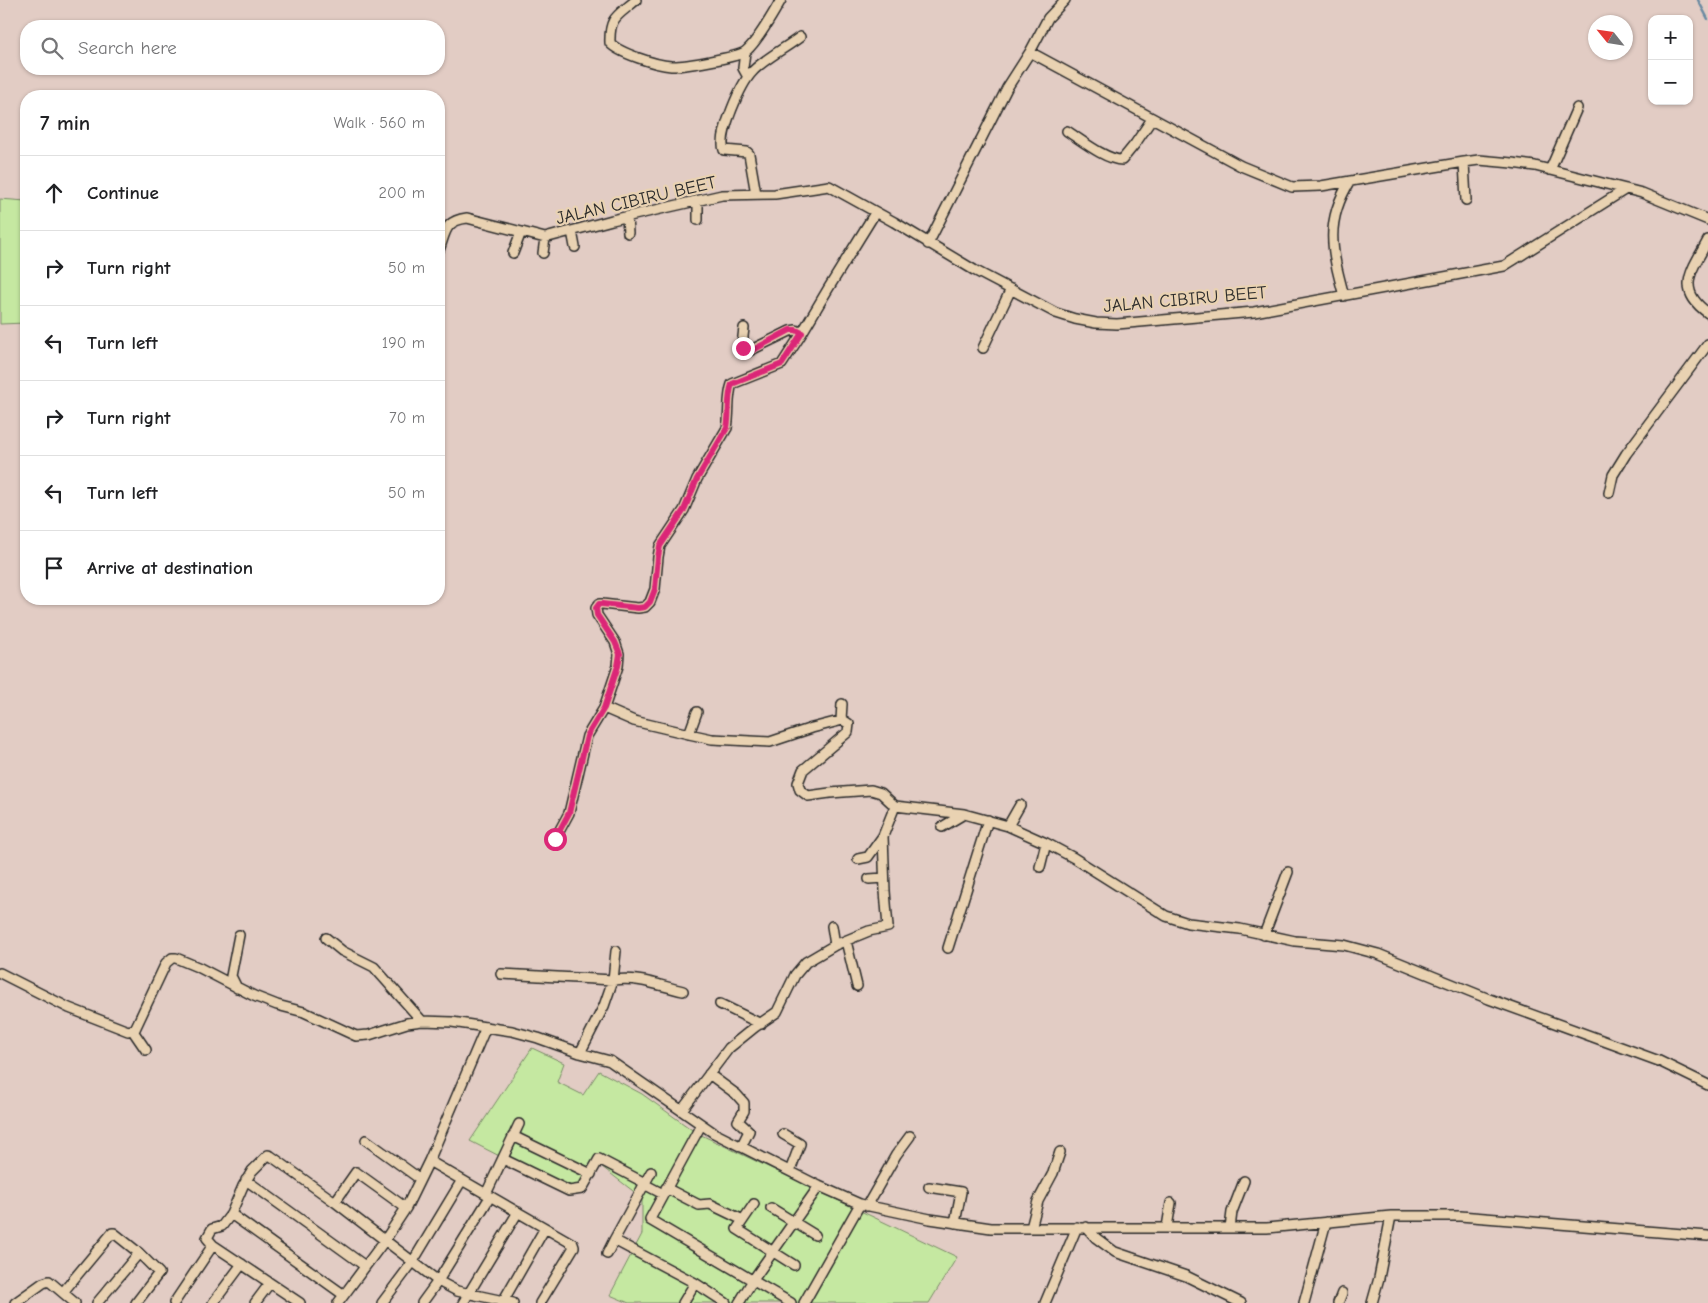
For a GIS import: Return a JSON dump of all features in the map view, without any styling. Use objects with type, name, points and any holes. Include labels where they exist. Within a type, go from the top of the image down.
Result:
[{"type":"street","points":[[636,0],[614,18],[611,24],[610,43],[624,53],[672,67],[718,60],[745,52]]},
{"type":"street","points":[[748,77],[743,68],[745,52],[765,27],[781,0]]},
{"type":"street","points":[[928,244],[1007,88],[1030,52],[1048,18],[1065,0]]},
{"type":"street","points":[[756,194],[750,154],[747,152],[724,150],[722,145],[725,127],[748,77],[754,70],[800,37]]},
{"type":"street","points":[[1030,52],[1241,166],[1292,187],[1321,186],[1464,162],[1497,161],[1535,166],[1642,193],[1708,220]]},
{"type":"street","points":[[1550,170],[1577,108]]},
{"type":"street","points":[[1067,131],[1102,153],[1117,160],[1122,160],[1152,119]]},
{"type":"street","points":[[1464,162],[1466,200]]},
{"type":"street","points":[[1344,296],[1333,252],[1332,238],[1334,217],[1342,194],[1350,181]]},
{"type":"street","name":"JALAN CIBIRU BEET","points":[[445,234],[448,226],[453,221],[467,218],[545,238],[722,195],[793,192],[829,186],[894,222],[928,244],[1056,312],[1075,319],[1117,324],[1254,312],[1504,266],[1626,190]]},
{"type":"street","points":[[698,201],[698,220]]},
{"type":"street","points":[[555,839],[569,813],[587,736],[604,708],[618,666],[620,654],[615,642],[597,615],[596,608],[599,604],[602,604],[638,608],[645,607],[650,602],[655,589],[660,546],[684,510],[697,479],[727,428],[729,418],[728,401],[732,384],[782,364],[875,213]]},
{"type":"street","points":[[627,217],[628,233]]},
{"type":"street","points":[[572,231],[575,247]]},
{"type":"street","points":[[513,253],[521,232]]},
{"type":"street","points":[[543,253],[545,238]]},
{"type":"street","points":[[1708,240],[1690,274],[1688,287],[1694,300],[1708,313]]},
{"type":"street","points":[[983,348],[1011,289]]},
{"type":"street","points":[[744,328],[742,345],[749,351],[790,330],[802,333]]},
{"type":"street","points":[[1609,494],[1614,474],[1626,454],[1708,344]]},
{"type":"street","points":[[841,720],[842,704]]},
{"type":"street","points":[[604,708],[634,721],[712,739],[770,742],[841,720],[849,724],[848,732],[803,770],[798,783],[804,795],[871,790],[881,793],[895,806],[964,814],[1008,826],[1046,843],[1088,866],[1166,916],[1188,922],[1240,929],[1295,941],[1344,945],[1378,954],[1489,999],[1659,1061],[1708,1085]]},
{"type":"street","points":[[689,734],[697,712]]},
{"type":"street","points":[[1008,826],[1020,805]]},
{"type":"street","points":[[858,860],[868,857],[883,836],[895,806]]},
{"type":"street","points":[[942,827],[964,814]]},
{"type":"street","points":[[948,948],[988,820]]},
{"type":"street","points":[[682,1110],[729,1048],[777,1012],[795,974],[806,962],[835,945],[875,929],[888,927],[883,836]]},
{"type":"street","points":[[1040,866],[1046,843]]},
{"type":"street","points":[[1264,935],[1288,872]]},
{"type":"street","points":[[869,879],[884,878]]},
{"type":"street","points":[[832,926],[835,945]]},
{"type":"street","points":[[238,988],[231,976],[239,935]]},
{"type":"street","points":[[326,938],[342,951],[374,967],[422,1021]]},
{"type":"street","points":[[846,941],[857,986]]},
{"type":"street","points":[[580,1053],[604,1006],[613,980],[616,951]]},
{"type":"street","points":[[132,1030],[153,993],[165,966],[172,958],[176,958],[200,968],[254,996],[326,1021],[356,1036],[369,1036],[407,1023],[422,1021],[452,1022],[538,1038],[580,1053],[610,1061],[721,1137],[819,1186],[864,1205],[991,1228],[1230,1228],[1292,1226],[1391,1216],[1477,1217],[1708,1236]]},
{"type":"street","points":[[0,973],[77,1011],[122,1030],[132,1030]]},
{"type":"street","points":[[501,974],[613,980],[641,979],[683,991]]},
{"type":"street","points":[[720,1004],[761,1024]]},
{"type":"street","points":[[231,1214],[341,1299],[386,1240],[406,1208],[429,1161],[486,1027]]},
{"type":"street","points":[[132,1030],[146,1050]]},
{"type":"street","points":[[709,1074],[736,1094],[744,1103],[744,1111],[738,1121],[749,1130],[741,1147]]},
{"type":"street","points":[[422,1303],[438,1282],[488,1196],[519,1124]]},
{"type":"street","points":[[702,1124],[664,1191],[650,1220],[791,1303]]},
{"type":"street","points":[[782,1134],[800,1144],[790,1171]]},
{"type":"street","points":[[513,1136],[591,1174]]},
{"type":"street","points":[[804,1303],[864,1205],[910,1136]]},
{"type":"street","points":[[366,1140],[420,1179]]},
{"type":"street","points":[[1031,1228],[1038,1201],[1053,1174],[1060,1152]]},
{"type":"street","points":[[297,1302],[213,1244],[206,1236],[212,1229],[222,1226],[231,1214],[246,1180],[266,1156],[270,1155],[386,1240],[412,1263],[438,1282],[456,1291],[507,1302],[545,1228]]},
{"type":"street","points":[[503,1159],[569,1191],[582,1189],[599,1159],[644,1183],[699,1205],[710,1204],[743,1220]]},
{"type":"street","points":[[429,1161],[573,1244],[574,1247],[540,1303]]},
{"type":"street","points":[[335,1202],[356,1172],[406,1208]]},
{"type":"street","points":[[607,1254],[651,1172]]},
{"type":"street","points":[[246,1180],[365,1266]]},
{"type":"street","points":[[382,1303],[412,1263],[462,1180]]},
{"type":"street","points":[[1230,1228],[1232,1212],[1244,1181]]},
{"type":"street","points":[[739,1303],[819,1186]]},
{"type":"street","points":[[929,1187],[961,1192],[955,1223]]},
{"type":"street","points":[[1167,1227],[1171,1203]]},
{"type":"street","points":[[754,1204],[737,1229],[794,1265]]},
{"type":"street","points":[[771,1208],[815,1235]]},
{"type":"street","points":[[462,1303],[518,1212]]},
{"type":"street","points":[[1372,1303],[1379,1278],[1391,1216]]},
{"type":"street","points":[[1304,1303],[1326,1222]]},
{"type":"street","points":[[1045,1303],[1082,1227]]},
{"type":"street","points":[[1082,1227],[1115,1252],[1186,1276],[1241,1303]]},
{"type":"street","points":[[63,1292],[112,1233],[114,1233],[139,1253],[159,1274],[136,1303]]},
{"type":"street","points":[[614,1240],[695,1283],[726,1303]]},
{"type":"street","points":[[174,1303],[213,1244]]},
{"type":"street","points":[[97,1303],[139,1253]]},
{"type":"street","points":[[213,1303],[242,1264]]},
{"type":"street","points":[[16,1303],[48,1281],[51,1281],[73,1302]]},
{"type":"street","points":[[255,1303],[270,1283]]},
{"type":"street","points":[[683,1303],[695,1283]]},
{"type":"street","points":[[1338,1303],[1342,1293]]},
{"type":"green space","points":[[0,199],[20,201],[20,323],[0,324]]},
{"type":"green space","points":[[532,1048],[564,1063],[557,1082],[583,1095],[599,1071],[642,1094],[695,1132],[957,1257],[929,1303],[629,1303],[610,1295],[642,1234],[642,1198],[597,1163],[576,1195],[470,1141]]},
{"type":"waterway","points":[[1698,0],[1708,19]]},
{"type":"route","points":[[555,839],[569,813],[587,736],[604,708],[618,666],[620,654],[615,642],[597,615],[596,608],[599,604],[638,608],[645,607],[650,602],[654,596],[660,546],[684,510],[697,479],[727,428],[729,418],[728,401],[732,384],[778,367],[782,364],[802,333],[790,330],[753,350],[749,351],[743,348]]}]
